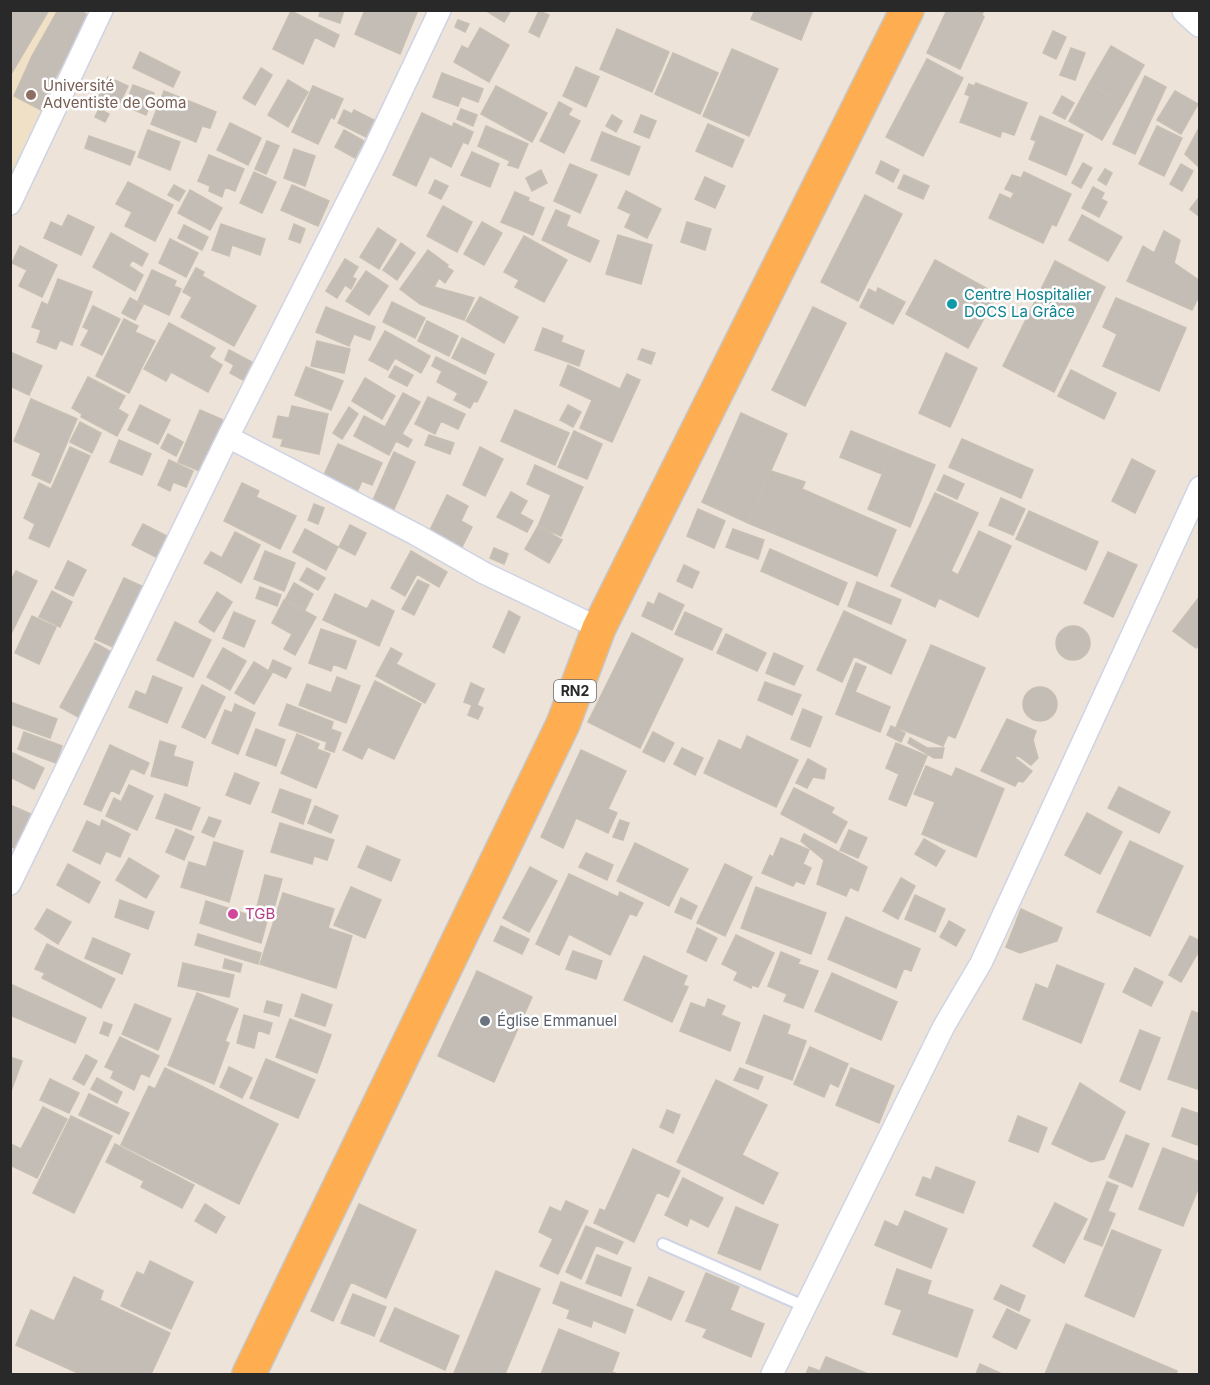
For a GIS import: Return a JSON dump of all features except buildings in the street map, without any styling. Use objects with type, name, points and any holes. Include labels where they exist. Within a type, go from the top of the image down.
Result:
[{"type":"highway","name":"RN2","points":[[249,1374],[563,724],[599,628],[907,10]]},
{"type":"street","points":[[10,204],[102,10]]},
{"type":"street","points":[[10,884],[228,437],[373,152],[440,10]]},
{"type":"street","points":[[1186,10],[1200,23]]},
{"type":"street","points":[[228,437],[415,534],[484,573],[599,628]]},
{"type":"street","points":[[772,1374],[944,1026],[981,963],[1200,487]]},
{"type":"lane","points":[[663,1244],[806,1307]]},
{"type":"shaded area","name":"Université Adventiste de Goma","points":[[11,11],[91,11],[11,179]]},
{"type":"place","name":"Université Adventiste de Goma","points":[[31,95]]},
{"type":"place","name":"Centre Hospitalier DOCS La Grâce","points":[[952,304]]},
{"type":"place","name":"TGB","points":[[233,914]]},
{"type":"place","name":"Église Emmanuel","points":[[485,1021]]}]
